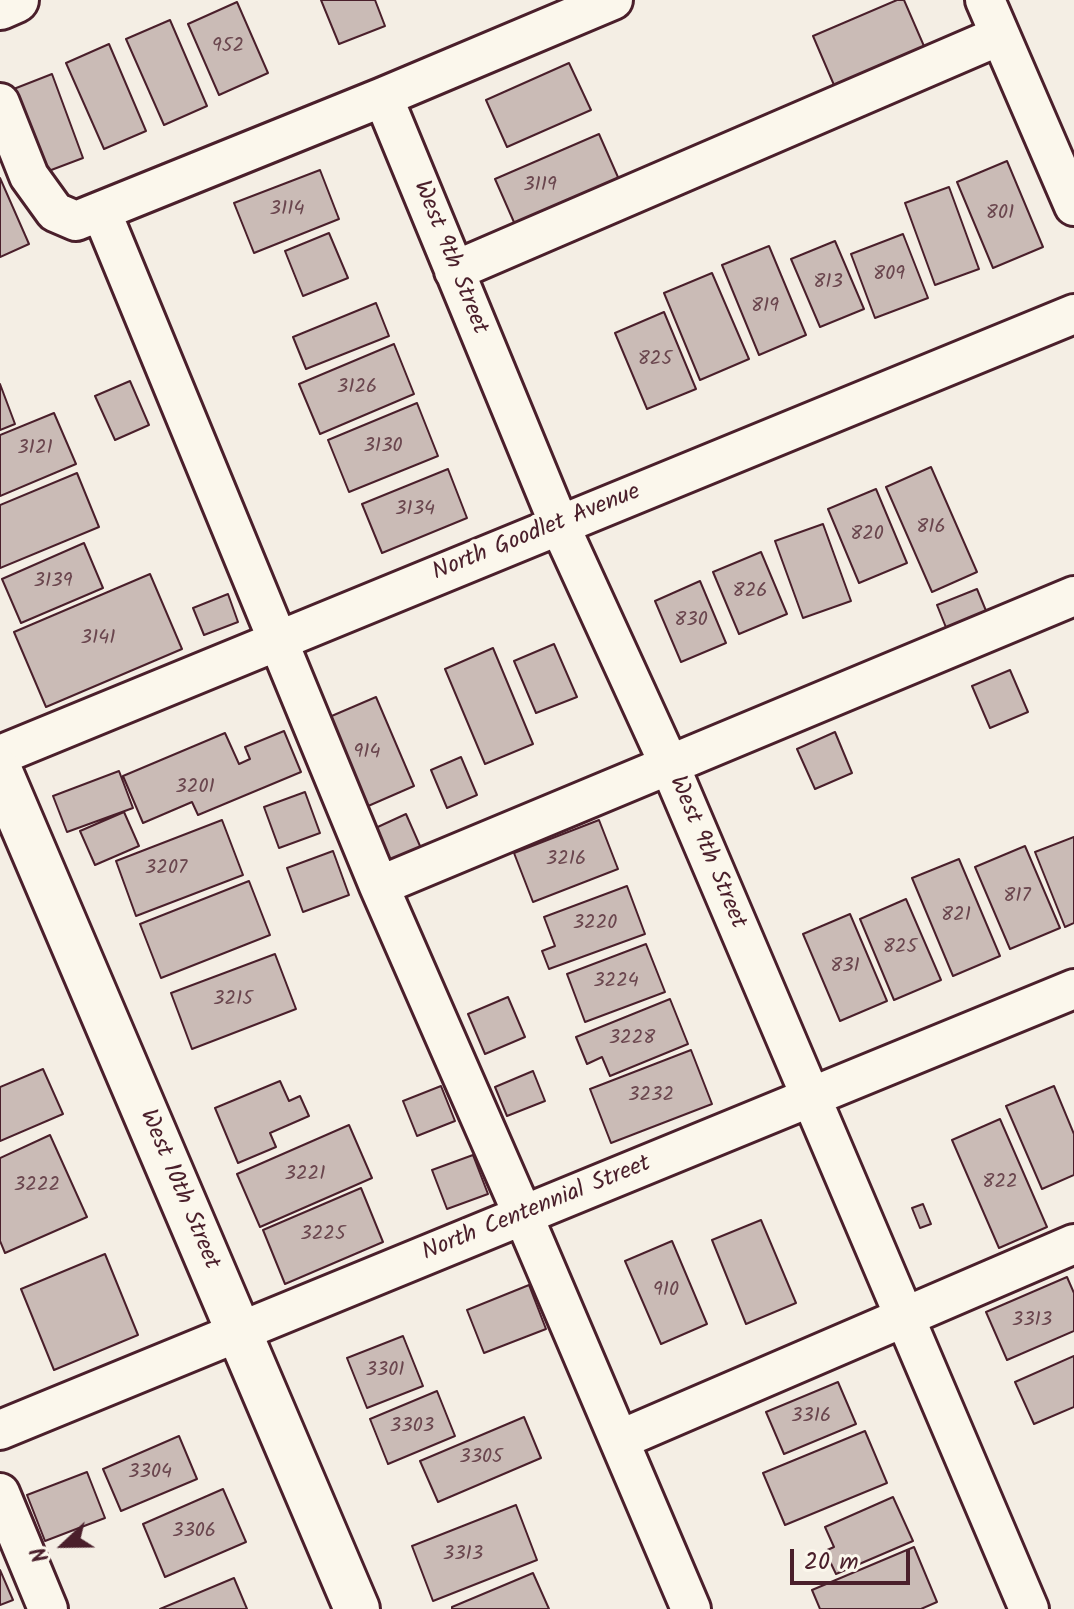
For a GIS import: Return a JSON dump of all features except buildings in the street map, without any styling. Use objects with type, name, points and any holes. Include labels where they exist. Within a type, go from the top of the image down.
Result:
[{"type":"main road","points":[[0,7],[16,0]]},
{"type":"main road","name":"West 10th Street","points":[[0,772],[357,1609]]},
{"type":"street","points":[[0,103],[29,176],[55,212],[76,221],[613,0]]},
{"type":"street","points":[[985,0],[1074,206]]},
{"type":"street","points":[[454,271],[999,36]]},
{"type":"street","name":"West 9th Street","points":[[383,97],[559,524],[669,764],[1029,1609]]},
{"type":"street","points":[[101,211],[379,886],[691,1609]]},
{"type":"street","name":"North Goodlet Avenue","points":[[0,755],[1074,314]]},
{"type":"street","points":[[379,886],[1074,596]]},
{"type":"street","name":"North Centennial Street","points":[[0,1430],[1074,989]]},
{"type":"street","points":[[619,1440],[1074,1244]]},
{"type":"street","points":[[0,1493],[48,1609]]}]
